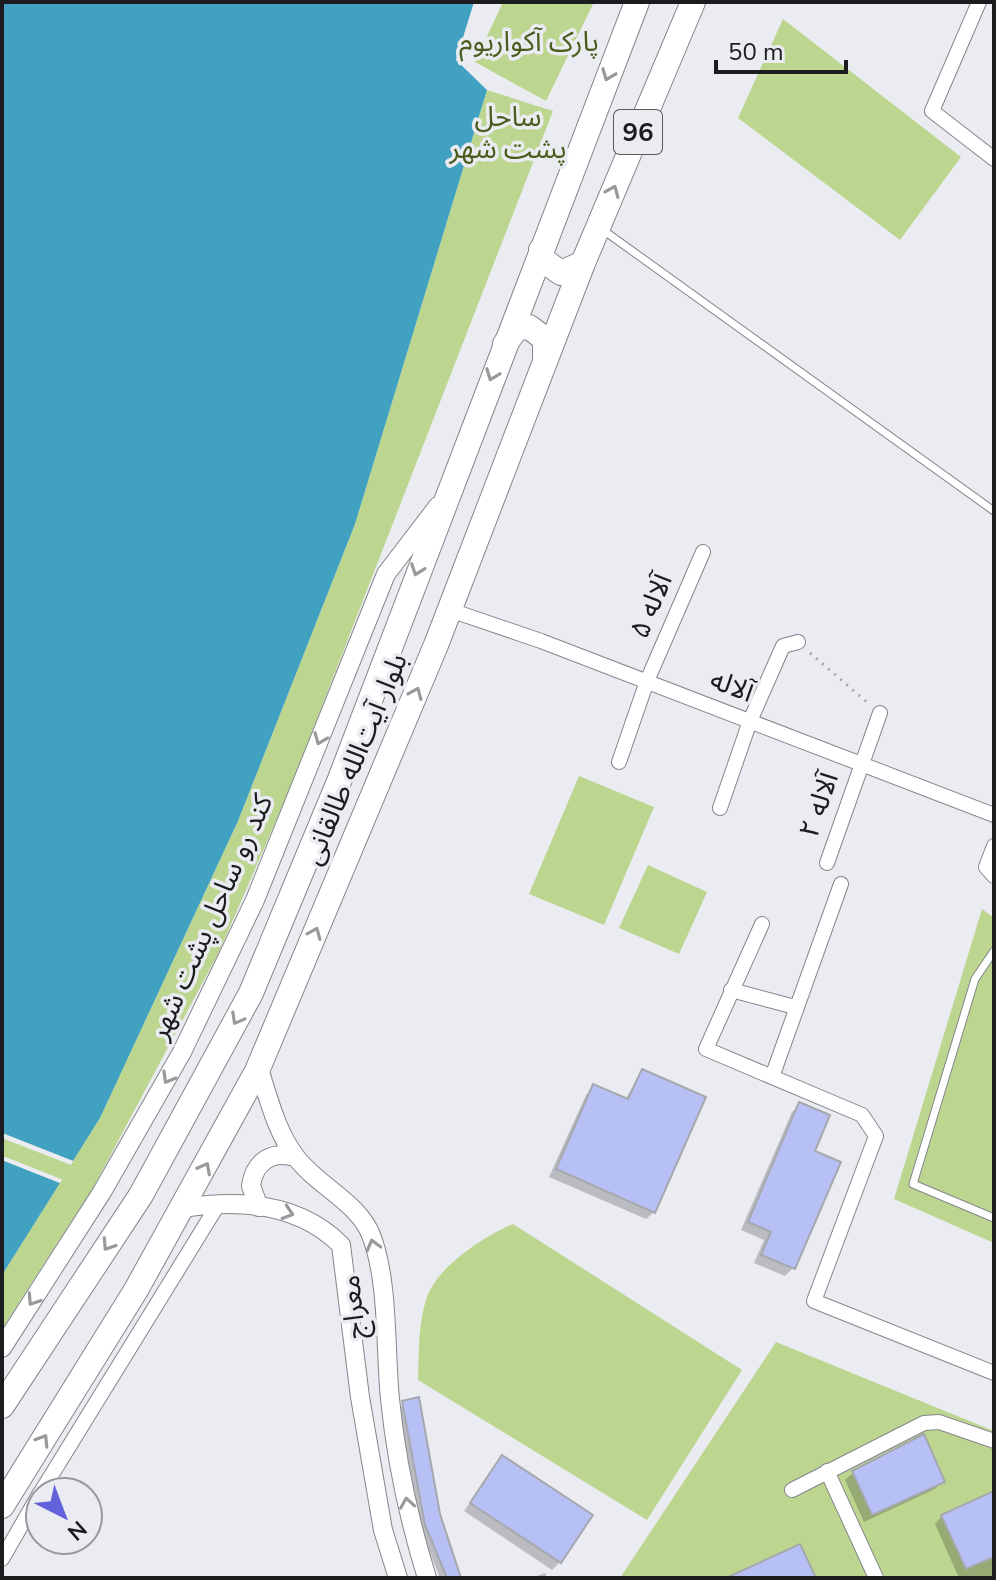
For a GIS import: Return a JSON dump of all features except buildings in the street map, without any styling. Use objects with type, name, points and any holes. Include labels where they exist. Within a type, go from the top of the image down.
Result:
[{"type":"main road","name":"96","points":[[541,250],[637,2]]},
{"type":"main road","name":"بلوار آیت‌الله طالقانی","points":[[2,1506],[183,1208],[258,1066],[450,610],[583,263],[693,2]]},
{"type":"main road","points":[[541,250],[543,260],[561,273],[583,263]]},
{"type":"main road","points":[[2,1406],[141,1195],[251,993],[340,779],[541,250]]},
{"type":"main road","points":[[504,345],[517,328],[529,327],[545,339],[545,361]]},
{"type":"street","points":[[979,2],[932,111],[994,159]]},
{"type":"street","name":"کند رو ساحل پشت شهر","points":[[2,1348],[102,1192],[182,1052],[255,900],[386,574],[445,497]]},
{"type":"street","name":"آلاله ۵","points":[[619,762],[647,681],[703,552]]},
{"type":"street","name":"آلاله","points":[[450,610],[647,681],[994,815]]},
{"type":"street","points":[[720,808],[750,721],[783,646],[798,642]]},
{"type":"street","name":"آلاله ۲","points":[[827,863],[880,713]]},
{"type":"street","points":[[994,846],[986,867],[994,876]]},
{"type":"street","points":[[772,1077],[841,884]]},
{"type":"street","points":[[762,924],[706,1049],[862,1115],[876,1136],[814,1301],[994,1373]]},
{"type":"street","points":[[731,990],[795,1007]]},
{"type":"street","name":"معراج","points":[[258,1066],[271,1106],[295,1157],[363,1220],[372,1236],[380,1273],[392,1416],[411,1528],[427,1578]]},
{"type":"street","points":[[259,1207],[251,1186],[259,1164],[272,1156],[295,1157]]},
{"type":"street","points":[[50,1476],[219,1203]]},
{"type":"street","name":"معراج","points":[[183,1208],[219,1203],[259,1207],[301,1217],[327,1231],[341,1245],[360,1397],[383,1530],[398,1578]]},
{"type":"street","points":[[792,1490],[924,1423],[939,1422],[994,1441]]},
{"type":"street","points":[[827,1471],[876,1578]]},
{"type":"street","points":[[2,1559],[24,1520]]},
{"type":"lane","points":[[598,226],[994,511]]},
{"type":"lane","points":[[994,951],[975,979],[913,1184],[994,1218]]},
{"type":"path","points":[[798,642],[880,713]]},
{"type":"green space","name":"پارک آکواریوم","points":[[503,2],[594,2],[546,101],[475,62]]},
{"type":"green space","points":[[783,19],[961,157],[900,240],[738,118]]},
{"type":"green space","name":"ساحل پشت شهر","points":[[487,90],[553,111],[289,791],[219,952],[94,1186],[2,1329],[2,1275],[60,1183],[2,1160],[2,1133],[73,1161],[100,1118],[238,821],[355,524]]},
{"type":"green space","points":[[579,776],[654,807],[604,925],[529,894]]},
{"type":"green space","points":[[648,865],[707,892],[679,954],[619,928]]},
{"type":"green space","points":[[982,909],[994,918],[994,1243],[894,1199]]},
{"type":"green space","points":[[513,1224],[742,1370],[647,1520],[418,1380],[419,1340],[431,1288],[462,1254]]},
{"type":"green space","points":[[776,1342],[994,1431],[994,1578],[620,1578]]},
{"type":"water","points":[[2,2],[474,2],[456,60],[487,90],[355,524],[238,821],[100,1118],[73,1161],[2,1133]]},
{"type":"water","points":[[2,1160],[60,1183],[2,1275]]},
{"type":"pier","points":[[2,1133],[73,1161],[71,1165],[2,1138]]},
{"type":"pier","points":[[3,1156],[62,1179],[60,1183],[2,1160]]}]
